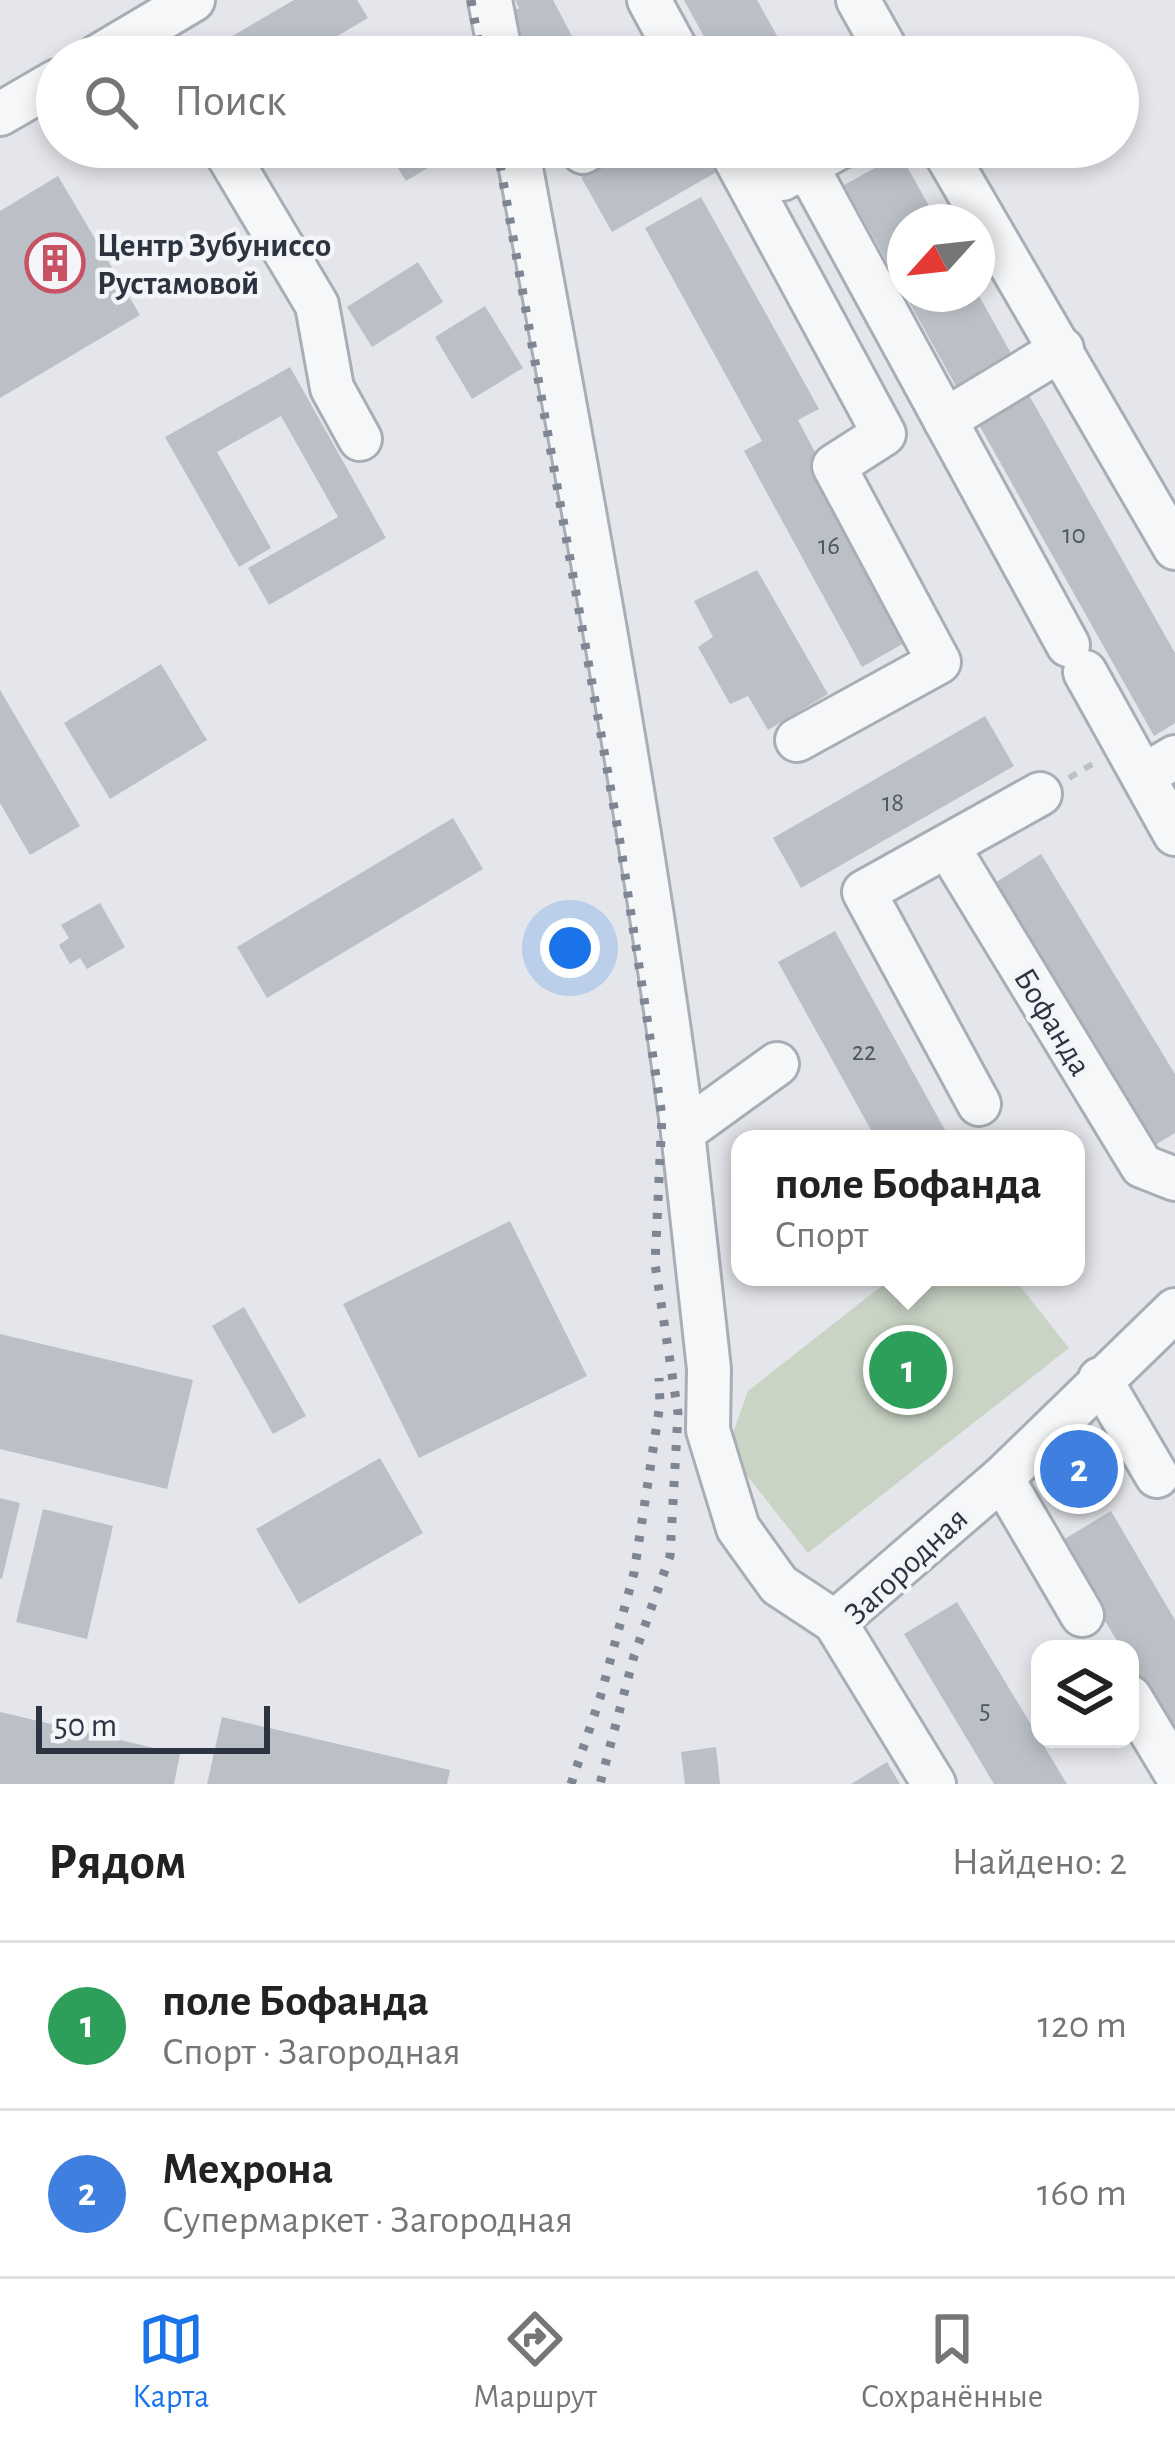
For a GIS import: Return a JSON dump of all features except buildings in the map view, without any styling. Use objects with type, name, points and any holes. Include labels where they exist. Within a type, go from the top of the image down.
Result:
[{"type":"street","points":[[164,36],[193,0]]},
{"type":"street","points":[[490,0],[497,36]]},
{"type":"street","points":[[650,0],[669,36]]},
{"type":"street","points":[[858,0],[878,36]]},
{"type":"street","points":[[0,114],[36,93]]},
{"type":"street","points":[[236,168],[317,305],[332,388],[360,439]]},
{"type":"street","points":[[521,168],[609,645],[662,969],[710,1369],[708,1430],[738,1528],[779,1585],[835,1622]]},
{"type":"street","points":[[741,168],[884,434],[835,466],[939,662],[797,740]]},
{"type":"street","points":[[755,194],[802,168]]},
{"type":"street","points":[[829,168],[945,420],[1076,658],[1148,759],[1175,834]]},
{"type":"street","points":[[954,168],[1175,548]]},
{"type":"street","points":[[945,420],[1062,349]]},
{"type":"street","points":[[979,1104],[864,892],[1040,794]]},
{"type":"street","name":"Бофанда","points":[[948,847],[1142,1166],[1175,1178]]},
{"type":"street","points":[[683,1132],[777,1064]]},
{"type":"street","name":"Загородная","points":[[934,1784],[835,1622],[1002,1478],[1175,1310]]},
{"type":"street","points":[[1100,1379],[1167,1493]]},
{"type":"street","name":"Загородная","points":[[1002,1478],[1082,1616]]},
{"type":"street","points":[[1139,1712],[1175,1772]]},
{"type":"path","points":[[1040,794],[1148,759]]},
{"type":"green space","points":[[882,1286],[1020,1286],[1069,1348],[808,1553],[727,1450],[748,1391]]},
{"type":"railway","points":[[471,0],[477,36]]},
{"type":"railway","points":[[501,168],[619,836],[662,1116],[655,1264],[678,1413],[670,1556],[634,1656],[600,1784]]},
{"type":"railway","points":[[571,1784],[634,1573],[660,1404],[659,1378]]},
{"type":"place","name":"Центр Зубуниссо Рустамовой","points":[[55,263]]},
{"type":"place","name":"поле Бофанда","points":[[908,1370]]},
{"type":"place","name":"Меҳрона","points":[[1079,1469]]}]
